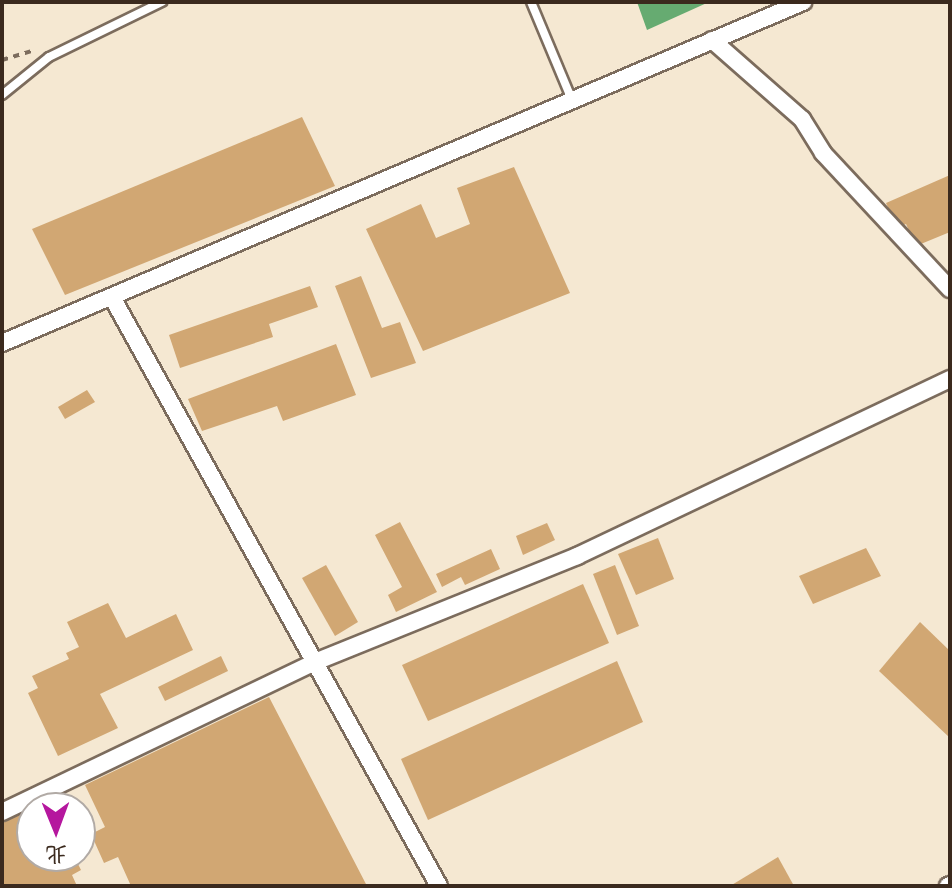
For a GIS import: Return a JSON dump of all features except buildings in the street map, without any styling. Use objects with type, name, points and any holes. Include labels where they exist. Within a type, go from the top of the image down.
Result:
[{"type":"street","points":[[2,343],[113,299],[803,2]]},
{"type":"street","points":[[712,40],[802,119],[823,153],[950,289]]},
{"type":"street","points":[[113,299],[439,886]]},
{"type":"street","points":[[2,812],[315,662],[577,556],[950,379]]},
{"type":"lane","points":[[2,95],[49,57],[162,2]]},
{"type":"lane","points":[[531,2],[572,100]]},
{"type":"path","points":[[2,60],[34,50],[49,57]]},
{"type":"green space","points":[[637,2],[709,2],[647,30]]}]
